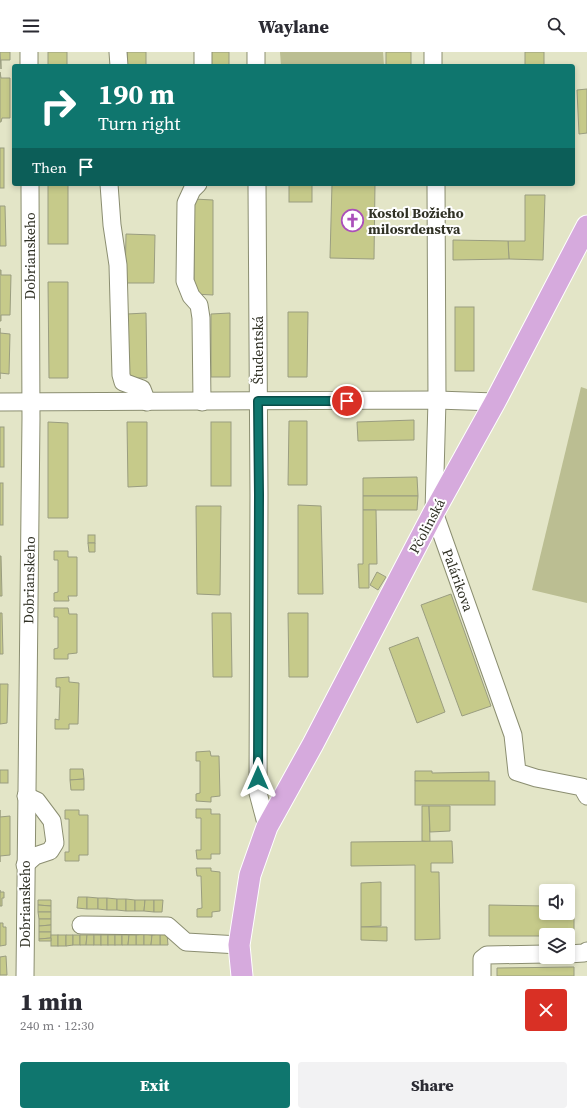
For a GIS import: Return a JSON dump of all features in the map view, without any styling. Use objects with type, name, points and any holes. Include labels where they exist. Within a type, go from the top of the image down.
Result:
[{"type":"main road","name":"Pčolinská","points":[[242,976],[239,946],[250,875],[267,827],[313,744],[434,512],[495,402],[587,226]]},
{"type":"street","points":[[29,52],[29,64]]},
{"type":"street","points":[[118,52],[118,64]]},
{"type":"street","points":[[203,52],[203,64]]},
{"type":"street","points":[[256,52],[256,64]]},
{"type":"street","points":[[433,52],[433,64]]},
{"type":"street","name":"Dobrianskeho","points":[[25,976],[31,402],[30,186]]},
{"type":"street","points":[[109,186],[112,225],[118,265],[121,375],[123,382],[142,389],[147,402]]},
{"type":"street","points":[[196,186],[192,190],[186,203],[185,281],[191,296],[199,305],[201,318],[202,402]]},
{"type":"street","name":"Študentská","points":[[257,186],[259,495],[258,793],[267,827]]},
{"type":"street","name":"Palárikova","points":[[436,186],[437,400],[434,512],[513,735],[517,772],[536,778],[582,787],[587,796]]},
{"type":"street","points":[[0,402],[437,400],[495,402]]},
{"type":"street","points":[[25,865],[35,856],[50,851],[55,843],[52,821],[37,801],[26,796]]},
{"type":"street","points":[[81,925],[168,926],[186,942],[239,946]]},
{"type":"street","points":[[575,954],[584,953],[587,951]]},
{"type":"street","points":[[482,976],[482,958],[487,955],[539,954]]},
{"type":"green space","points":[[280,52],[383,52],[384,64],[281,64]]},
{"type":"green space","points":[[581,387],[587,389],[587,603],[532,590]]},
{"type":"building","points":[[0,52],[10,52],[10,60],[1,60],[1,69]]},
{"type":"building","points":[[48,52],[67,52],[67,64],[48,64]]},
{"type":"building","points":[[127,52],[146,52],[146,64],[127,64]]},
{"type":"building","points":[[211,52],[229,52],[229,64],[211,64]]},
{"type":"building","points":[[386,52],[411,52],[411,64],[386,64]]},
{"type":"building","points":[[525,52],[544,52],[544,64],[525,64]]},
{"type":"building","points":[[0,72],[1,78],[10,78],[10,118],[2,118],[1,122],[0,122]]},
{"type":"building","points":[[587,89],[587,133],[579,134],[577,90]]},
{"type":"building","points":[[0,148],[4,148],[4,188],[0,188]]},
{"type":"building","points":[[48,186],[68,186],[68,244],[48,244]]},
{"type":"building","points":[[289,186],[312,186],[312,202],[289,202]]},
{"type":"building","name":"Kostol Božieho milosrdenstva","points":[[332,186],[375,186],[374,259],[330,258]]},
{"type":"building","points":[[525,195],[545,195],[543,260],[509,259],[508,241],[525,241]]},
{"type":"building","points":[[194,199],[213,200],[213,295],[194,294]]},
{"type":"building","points":[[0,206],[5,206],[6,246],[0,246]]},
{"type":"building","points":[[126,234],[155,235],[154,283],[125,283]]},
{"type":"building","points":[[453,240],[508,241],[509,259],[453,260]]},
{"type":"building","points":[[0,270],[1,275],[11,275],[10,315],[1,315],[1,321],[0,321]]},
{"type":"building","points":[[48,282],[68,282],[68,378],[49,378]]},
{"type":"building","points":[[455,307],[474,307],[474,371],[455,371]]},
{"type":"building","points":[[288,312],[308,312],[307,377],[288,377]]},
{"type":"building","points":[[146,313],[147,378],[127,378],[127,314]]},
{"type":"building","points":[[230,313],[230,377],[211,377],[211,314]]},
{"type":"building","points":[[0,333],[10,334],[9,374],[0,373]]},
{"type":"building","points":[[414,420],[414,440],[358,441],[357,422]]},
{"type":"building","points":[[289,421],[307,421],[307,485],[288,485]]},
{"type":"building","points":[[48,422],[68,423],[68,518],[48,518]]},
{"type":"building","points":[[127,422],[147,422],[147,486],[128,487]]},
{"type":"building","points":[[211,422],[231,422],[231,486],[211,486]]},
{"type":"building","points":[[0,427],[4,427],[4,467],[0,467]]},
{"type":"building","points":[[417,477],[418,496],[363,496],[363,478]]},
{"type":"building","points":[[0,483],[3,483],[3,525],[0,525]]},
{"type":"building","points":[[363,496],[418,496],[417,510],[363,510]]},
{"type":"building","points":[[298,505],[321,506],[323,594],[298,594]]},
{"type":"building","points":[[196,506],[221,506],[220,595],[197,594]]},
{"type":"building","points":[[363,510],[376,510],[377,564],[369,564],[369,588],[359,588],[358,564],[363,564]]},
{"type":"building","points":[[88,535],[95,535],[95,543],[88,543]]},
{"type":"building","points":[[88,543],[95,543],[95,552],[89,552]]},
{"type":"building","points":[[54,551],[68,551],[68,557],[77,557],[77,596],[68,596],[69,601],[54,601],[54,593],[58,592],[58,560],[54,560]]},
{"type":"building","points":[[1,556],[2,596],[0,596]]},
{"type":"building","points":[[377,572],[386,577],[378,590],[370,585]]},
{"type":"building","points":[[451,594],[491,706],[462,716],[421,605]]},
{"type":"building","points":[[54,608],[68,608],[69,614],[77,614],[77,653],[68,654],[68,659],[54,659],[54,649],[58,648],[58,617],[54,617]]},
{"type":"building","points":[[0,613],[2,613],[3,654],[0,654]]},
{"type":"building","points":[[212,613],[231,613],[232,677],[213,677]]},
{"type":"building","points":[[288,613],[308,613],[308,677],[289,677]]},
{"type":"building","points":[[418,637],[445,712],[417,723],[389,648]]},
{"type":"building","points":[[69,677],[69,682],[79,683],[78,724],[69,724],[69,729],[55,729],[55,719],[59,720],[60,687],[56,687],[56,678]]},
{"type":"building","points":[[0,684],[8,684],[7,723],[0,724]]},
{"type":"building","points":[[210,751],[211,756],[219,756],[220,796],[211,797],[211,802],[196,801],[196,794],[200,793],[200,761],[196,761],[196,752]]},
{"type":"building","points":[[70,769],[83,769],[84,779],[70,780]]},
{"type":"building","points":[[0,770],[8,770],[8,783],[0,783]]},
{"type":"building","points":[[415,771],[432,771],[432,773],[489,772],[489,781],[415,781]]},
{"type":"building","points":[[84,779],[84,790],[71,790],[70,780]]},
{"type":"building","points":[[415,781],[495,781],[495,805],[415,805]]},
{"type":"building","points":[[422,806],[429,806],[430,842],[422,841]]},
{"type":"building","points":[[429,806],[450,806],[450,831],[430,832]]},
{"type":"building","points":[[196,809],[211,809],[211,814],[220,814],[220,854],[211,854],[211,859],[197,859],[196,850],[201,850],[201,818],[196,818]]},
{"type":"building","points":[[65,810],[79,810],[79,815],[88,815],[88,855],[79,855],[79,861],[65,861],[65,852],[69,852],[69,819],[65,819]]},
{"type":"building","points":[[10,816],[10,855],[0,856],[0,817]]},
{"type":"building","points":[[452,841],[453,863],[431,863],[431,872],[439,872],[440,939],[415,940],[415,865],[351,866],[351,842]]},
{"type":"building","points":[[196,868],[211,868],[211,871],[220,872],[220,911],[212,912],[212,917],[197,917],[197,909],[202,908],[201,876],[197,876]]},
{"type":"building","points":[[381,882],[381,926],[361,927],[361,883]]},
{"type":"building","points":[[0,892],[4,892],[2,906],[0,906]]},
{"type":"building","points":[[78,897],[87,897],[87,909],[77,908]]},
{"type":"building","points":[[87,897],[98,898],[98,909],[87,909]]},
{"type":"building","points":[[98,898],[107,898],[107,910],[98,909]]},
{"type":"building","points":[[107,898],[117,899],[117,910],[107,910]]},
{"type":"building","points":[[117,899],[126,899],[126,911],[117,910]]},
{"type":"building","points":[[126,899],[135,900],[135,911],[126,911]]},
{"type":"building","points":[[38,900],[51,900],[51,906],[38,905]]},
{"type":"building","points":[[135,900],[145,900],[144,911],[135,911]]},
{"type":"building","points":[[145,900],[154,900],[154,912],[144,911]]},
{"type":"building","points":[[154,900],[163,900],[162,912],[154,912]]},
{"type":"building","points":[[38,905],[51,906],[51,912],[38,912]]},
{"type":"building","points":[[489,905],[539,906],[539,920],[574,920],[574,928],[539,928],[539,936],[489,936]]},
{"type":"building","points":[[38,912],[51,912],[51,919],[39,919]]},
{"type":"building","points":[[39,919],[51,919],[51,925],[39,926]]},
{"type":"building","points":[[0,923],[3,923],[3,927],[6,927],[6,945],[0,946]]},
{"type":"building","points":[[51,925],[51,932],[39,932],[39,926]]},
{"type":"building","points":[[361,927],[387,927],[387,941],[361,940]]},
{"type":"building","points":[[39,932],[51,932],[51,938],[39,939]]},
{"type":"building","points":[[144,934],[144,945],[136,945],[136,935]]},
{"type":"building","points":[[144,934],[152,935],[151,945],[144,945]]},
{"type":"building","points":[[160,934],[167,934],[168,945],[160,945]]},
{"type":"building","points":[[160,934],[160,945],[151,945],[152,935]]},
{"type":"building","points":[[51,935],[58,935],[58,946],[51,946]]},
{"type":"building","points":[[58,935],[66,935],[66,946],[58,946]]},
{"type":"building","points":[[66,935],[73,935],[73,945],[66,946]]},
{"type":"building","points":[[73,935],[80,935],[80,945],[73,945]]},
{"type":"building","points":[[80,935],[87,935],[86,945],[80,945]]},
{"type":"building","points":[[87,935],[94,935],[94,945],[86,945]]},
{"type":"building","points":[[94,935],[101,935],[101,945],[94,945]]},
{"type":"building","points":[[101,935],[108,935],[108,945],[101,945]]},
{"type":"building","points":[[108,935],[115,935],[115,945],[108,945]]},
{"type":"building","points":[[115,935],[122,935],[122,945],[115,945]]},
{"type":"building","points":[[122,935],[129,935],[128,945],[122,945]]},
{"type":"building","points":[[129,935],[136,935],[136,945],[128,945]]},
{"type":"building","points":[[51,938],[51,941],[39,941],[39,939]]},
{"type":"building","points":[[6,956],[7,975],[0,975],[0,957]]},
{"type":"building","points":[[574,967],[574,976],[497,976],[497,968]]},
{"type":"place","name":"Kostol Božieho milosrdenstva","points":[[353,221]]},
{"type":"route","points":[[258,778],[258,401],[347,401]]}]
